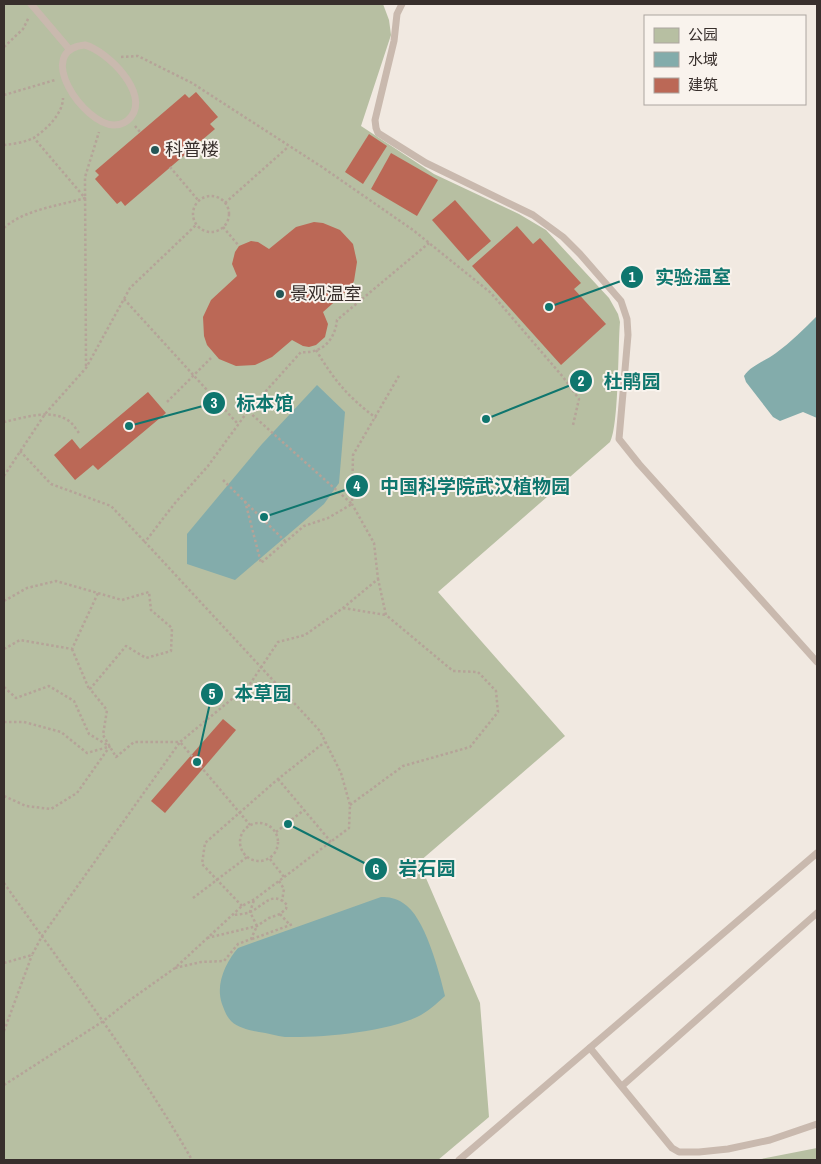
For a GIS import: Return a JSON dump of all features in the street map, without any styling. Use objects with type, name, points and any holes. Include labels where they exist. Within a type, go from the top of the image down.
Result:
[{"type":"lane","points":[[402,4],[397,14],[394,41],[375,120],[378,133],[426,163],[533,215],[547,224],[580,254],[618,295],[624,308],[628,335],[619,439],[639,464],[817,662]]},
{"type":"lane","points":[[32,5],[70,50]]},
{"type":"lane","points":[[78,46],[92,47],[113,62],[130,84],[136,100],[136,107],[129,119],[119,124],[108,124],[102,121],[78,102],[67,84],[62,67],[63,60],[70,50],[78,46]]},
{"type":"lane","points":[[459,1160],[817,853]]},
{"type":"lane","points":[[622,1086],[817,913]]},
{"type":"lane","points":[[590,1048],[672,1148],[679,1152],[700,1152],[736,1147],[770,1140],[817,1124]]},
{"type":"path","points":[[4,47],[23,29],[32,5]]},
{"type":"path","points":[[120,57],[138,56],[192,83],[252,121],[322,167],[429,243],[492,293],[579,399],[573,425]]},
{"type":"path","points":[[4,95],[62,77]]},
{"type":"path","points":[[4,145],[34,138],[55,119],[63,102],[63,93]]},
{"type":"path","points":[[86,368],[85,177],[102,121]]},
{"type":"path","points":[[34,138],[85,198]]},
{"type":"path","points":[[225,203],[288,146]]},
{"type":"path","points":[[170,167],[198,201]]},
{"type":"path","points":[[210,196],[216,197],[225,203],[228,215],[223,227],[213,232],[206,231],[196,225],[193,212],[198,201],[210,196]]},
{"type":"path","points":[[4,228],[24,215],[85,198]]},
{"type":"path","points":[[4,476],[45,414],[86,368],[130,288],[196,225]]},
{"type":"path","points":[[223,227],[239,246]]},
{"type":"path","points":[[145,542],[175,503],[208,466],[248,411],[301,352],[310,353],[326,346],[336,332],[337,320],[429,243]]},
{"type":"path","points":[[124,299],[238,424]]},
{"type":"path","points":[[316,350],[338,383],[356,404],[376,418]]},
{"type":"path","points":[[167,402],[211,358]]},
{"type":"path","points":[[352,504],[353,455],[400,374]]},
{"type":"path","points":[[248,411],[352,504],[374,543],[378,579],[386,615]]},
{"type":"path","points":[[4,422],[45,414],[58,416],[69,422],[79,433]]},
{"type":"path","points":[[4,1085],[102,1022],[175,968],[242,906],[255,899],[349,828],[350,805],[341,773],[320,731],[145,542],[111,506],[51,484],[20,451]]},
{"type":"path","points":[[223,480],[285,541]]},
{"type":"path","points":[[245,501],[261,562],[304,526],[328,518],[352,504]]},
{"type":"path","points":[[4,1031],[32,955],[42,936],[180,742],[250,684],[278,642],[305,635],[343,608],[378,579]]},
{"type":"path","points":[[4,600],[27,588],[56,581],[122,600],[149,592],[151,610],[172,628],[171,651],[146,658],[126,646],[90,689]]},
{"type":"path","points":[[98,593],[72,649],[90,689],[107,710],[103,735],[116,757],[134,742],[180,742]]},
{"type":"path","points":[[343,608],[386,615],[453,671],[478,672],[496,691],[498,712],[470,748],[403,766],[350,805]]},
{"type":"path","points":[[4,649],[20,640],[72,649]]},
{"type":"path","points":[[4,687],[16,698],[49,686],[74,701],[89,734],[110,746]]},
{"type":"path","points":[[4,722],[24,722],[61,732],[87,753],[110,746]]},
{"type":"path","points":[[180,742],[250,826]]},
{"type":"path","points":[[242,906],[202,864],[205,843],[238,812],[325,742]]},
{"type":"path","points":[[4,796],[26,806],[51,809],[77,793],[110,746]]},
{"type":"path","points":[[278,779],[331,842]]},
{"type":"path","points":[[276,832],[304,810]]},
{"type":"path","points":[[256,823],[269,825],[276,832],[279,842],[278,848],[270,859],[258,862],[247,857],[240,847],[242,835],[250,826],[256,823]]},
{"type":"path","points":[[193,898],[247,857]]},
{"type":"path","points":[[270,859],[284,877]]},
{"type":"path","points":[[278,881],[284,889],[282,901]]},
{"type":"path","points":[[4,883],[171,1123],[192,1160]]},
{"type":"path","points":[[251,939],[256,926],[250,912],[255,899]]},
{"type":"path","points":[[206,938],[256,926],[280,914],[286,909],[287,905],[282,901],[269,899],[250,912],[232,915]]},
{"type":"path","points":[[175,968],[201,962],[224,961],[238,944],[291,925],[280,914]]},
{"type":"path","points":[[4,963],[32,955]]},
{"type":"green space","points":[[4,4],[383,4],[389,20],[391,35],[361,126],[434,174],[519,214],[546,230],[609,298],[618,314],[620,322],[617,403],[610,442],[438,592],[565,736],[419,862],[480,1003],[489,1117],[438,1160],[4,1160]]},
{"type":"green space","points":[[817,1148],[817,1160],[756,1160]]},
{"type":"water","points":[[817,316],[817,418],[803,412],[780,421],[773,417],[746,382],[744,376],[787,344]]},
{"type":"water","points":[[317,385],[345,412],[339,483],[324,504],[235,580],[187,564],[187,534],[262,444]]},
{"type":"water","points":[[381,897],[398,900],[411,910],[430,945],[445,996],[425,1013],[404,1022],[371,1030],[316,1036],[285,1037],[240,1027],[229,1019],[220,996],[221,981],[229,960],[238,948]]},
{"type":"building","name":"科普楼","points":[[196,92],[218,117],[210,124],[215,129],[125,206],[121,201],[117,204],[95,179],[99,175],[95,171],[185,94],[189,98]]},
{"type":"building","points":[[369,134],[387,146],[363,184],[345,172]]},
{"type":"building","points":[[391,153],[438,180],[417,216],[371,189]]},
{"type":"building","points":[[455,200],[491,241],[468,261],[432,220]]},
{"type":"building","name":"景观温室","points":[[314,222],[323,223],[340,230],[353,244],[357,262],[354,281],[349,289],[323,312],[328,324],[325,337],[316,345],[309,347],[292,340],[272,357],[255,365],[236,366],[219,359],[207,345],[204,336],[203,317],[211,300],[237,276],[232,264],[235,252],[239,246],[251,241],[258,242],[269,249],[296,227]]},
{"type":"building","points":[[517,226],[533,244],[540,238],[581,283],[574,289],[606,324],[561,365],[472,266]]},
{"type":"building","points":[[148,392],[166,413],[98,470],[93,465],[75,480],[54,455],[72,439],[80,449]]},
{"type":"building","points":[[223,719],[236,730],[165,813],[151,801]]},
{"type":"place","name":"科普楼","points":[[155,150]]},
{"type":"place","name":"景观温室","points":[[280,294]]},
{"type":"place","name":"实验温室","points":[[549,307]]},
{"type":"place","name":"杜鹃园","points":[[486,419]]},
{"type":"place","name":"标本馆","points":[[129,426]]},
{"type":"place","name":"中国科学院武汉植物园","points":[[264,517]]},
{"type":"place","name":"本草园","points":[[197,762]]},
{"type":"place","name":"岩石园","points":[[288,824]]}]
